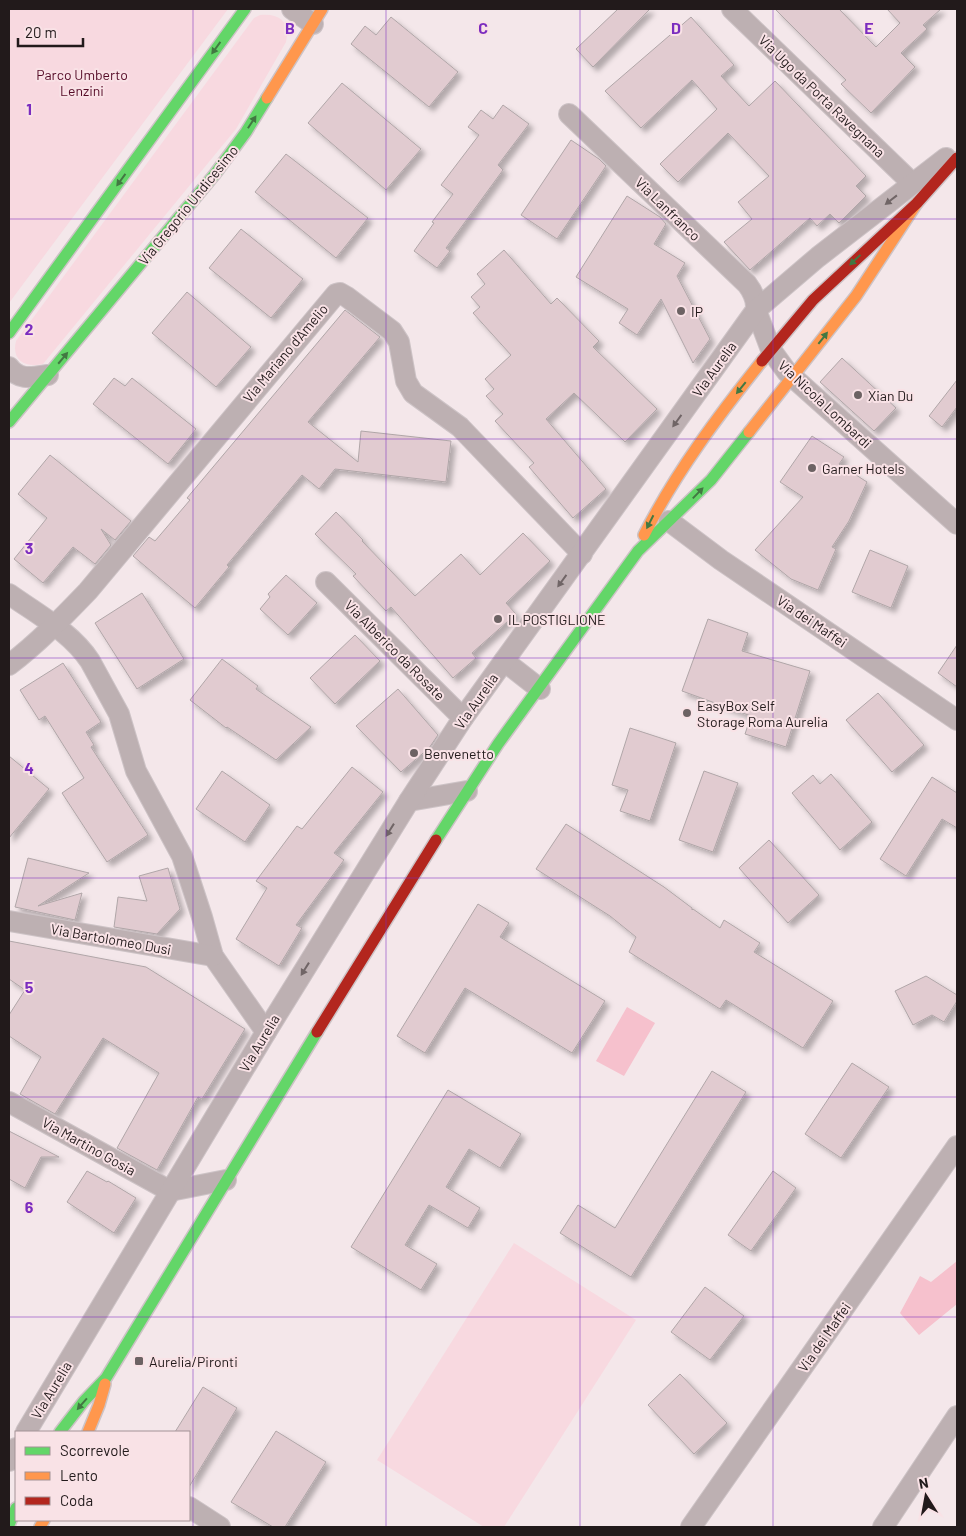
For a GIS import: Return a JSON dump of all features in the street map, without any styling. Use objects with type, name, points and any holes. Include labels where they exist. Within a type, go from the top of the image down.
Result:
[{"type":"main road","points":[[9,333],[245,9]]},
{"type":"main road","name":"Via Gregorio Undicesimo","points":[[9,422],[215,174],[246,132],[317,16]]},
{"type":"main road","points":[[638,551],[644,533],[687,460],[715,420],[771,350],[813,300],[917,203],[957,158]]},
{"type":"main road","points":[[61,1431],[84,1401],[106,1378],[413,874],[498,744],[638,551],[711,480],[856,296],[917,203]]},
{"type":"main road","points":[[88,1431],[99,1405],[106,1378]]},
{"type":"main road","points":[[9,1525],[15,1510]]},
{"type":"street","name":"Via Gregorio Undicesimo","points":[[292,9],[317,16]]},
{"type":"street","name":"Via Ugo da Porta Ravegnana","points":[[732,9],[912,183]]},
{"type":"street","name":"Via Lanfranco","points":[[569,114],[746,284],[754,295],[757,304],[756,310]]},
{"type":"street","name":"Via Aurelia","points":[[27,1431],[266,1032],[409,801],[463,718],[756,310],[818,257],[957,149]]},
{"type":"street","name":"Via Mariano d'Amelio","points":[[54,626],[88,590],[336,294],[340,293],[392,331],[399,342],[406,381],[413,393],[460,427],[582,554]]},
{"type":"street","name":"Via Nicola Lombardi","points":[[756,310],[771,350],[781,365],[957,524]]},
{"type":"street","points":[[9,367],[12,372],[27,378],[48,375]]},
{"type":"street","name":"Via dei Maffei","points":[[669,521],[721,560],[957,720]]},
{"type":"street","name":"Via Alberico da Rosate","points":[[326,582],[463,718]]},
{"type":"street","points":[[9,594],[69,636],[84,653],[119,714],[136,771],[177,846],[187,870],[213,956],[266,1032]]},
{"type":"street","points":[[9,665],[27,652],[54,626]]},
{"type":"street","name":"Via Aurelia","points":[[504,661],[540,688]]},
{"type":"street","points":[[409,801],[467,791]]},
{"type":"street","name":"Via Bartolomeo Dusi","points":[[9,921],[213,956]]},
{"type":"street","name":"Via Martino Gosia","points":[[9,1102],[170,1191]]},
{"type":"street","name":"Via dei Maffei","points":[[691,1527],[957,1146]]},
{"type":"street","points":[[170,1191],[226,1180]]},
{"type":"street","points":[[883,1527],[957,1416]]},
{"type":"street","points":[[9,1461],[15,1450]]},
{"type":"street","points":[[190,1508],[220,1527]]},
{"type":"green space","name":"Parco Umberto Lenzini","points":[[9,9],[228,9],[9,303]]},
{"type":"green space","points":[[260,15],[278,17],[282,20],[286,29],[286,42],[236,129],[43,364],[31,365],[21,362],[16,354],[16,341],[254,18]]},
{"type":"green space","points":[[514,1243],[636,1320],[504,1527],[484,1527],[377,1460]]},
{"type":"shaded area","points":[[627,1007],[655,1023],[624,1076],[596,1061]]},
{"type":"shaded area","points":[[957,1261],[957,1304],[919,1335],[900,1313],[920,1276],[931,1282]]},
{"type":"building","points":[[618,9],[650,9],[593,67],[576,49]]},
{"type":"building","points":[[775,9],[839,9],[876,47],[900,23],[887,9],[941,9],[923,25],[927,29],[901,53],[915,67],[871,113],[841,84],[846,80]]},
{"type":"building","points":[[391,17],[458,72],[429,107],[351,44],[365,26],[376,35]]},
{"type":"building","points":[[691,17],[734,65],[721,76],[749,106],[775,81],[866,176],[856,186],[866,196],[839,223],[830,214],[817,226],[810,218],[750,270],[724,242],[752,219],[738,202],[769,176],[728,133],[678,182],[660,164],[717,109],[692,80],[641,128],[605,91]]},
{"type":"building","points":[[342,83],[421,149],[386,190],[308,123]]},
{"type":"building","points":[[503,105],[529,124],[498,165],[503,170],[446,248],[450,251],[437,268],[414,251],[434,223],[432,222],[453,194],[441,185],[479,135],[468,127],[481,110],[493,119]]},
{"type":"building","points":[[571,140],[606,166],[557,239],[521,215]]},
{"type":"building","points":[[286,154],[368,218],[336,258],[255,192]]},
{"type":"building","points":[[627,196],[660,217],[666,224],[654,244],[685,263],[677,276],[710,339],[693,363],[661,299],[637,335],[619,323],[628,309],[576,277]]},
{"type":"building","points":[[241,229],[303,279],[271,318],[209,268]]},
{"type":"building","points":[[504,250],[551,304],[557,298],[599,341],[593,347],[657,409],[625,442],[574,393],[546,419],[606,489],[573,518],[529,467],[534,463],[495,421],[503,414],[486,396],[494,389],[485,379],[511,355],[473,313],[480,307],[471,297],[485,284],[477,274]]},
{"type":"building","points":[[187,292],[251,347],[216,387],[152,333]]},
{"type":"building","points":[[345,310],[380,337],[308,422],[358,462],[361,431],[451,441],[446,482],[335,469],[319,489],[302,475],[227,565],[229,567],[195,608],[133,556],[149,537],[155,541],[190,500],[187,498]]},
{"type":"building","name":"Xian Du","points":[[842,358],[896,408],[874,431],[820,382]]},
{"type":"building","points":[[114,378],[125,386],[132,378],[196,429],[168,464],[93,404]]},
{"type":"building","points":[[957,380],[957,407],[942,427],[929,416]]},
{"type":"building","points":[[812,436],[844,457],[839,464],[867,482],[849,521],[832,547],[836,549],[818,590],[791,579],[755,550],[803,497],[780,482]]},
{"type":"building","points":[[50,455],[131,521],[115,540],[101,529],[111,545],[95,564],[73,547],[43,583],[14,559],[47,518],[18,494]]},
{"type":"building","points":[[336,512],[415,596],[461,554],[480,575],[523,533],[550,561],[506,603],[516,614],[472,653],[476,658],[453,678],[391,607],[386,611],[353,576],[356,574],[315,534]]},
{"type":"building","points":[[870,550],[908,566],[891,608],[852,592]]},
{"type":"building","points":[[286,575],[317,603],[288,635],[260,609],[270,597],[268,594]]},
{"type":"building","points":[[142,593],[184,659],[137,689],[95,623]]},
{"type":"building","points":[[708,619],[748,633],[742,651],[810,671],[786,747],[745,734],[751,716],[682,691]]},
{"type":"building","points":[[355,635],[380,661],[335,704],[310,678]]},
{"type":"building","points":[[957,645],[957,687],[938,673]]},
{"type":"building","points":[[222,659],[258,686],[256,689],[311,727],[276,760],[226,728],[190,700]]},
{"type":"building","points":[[63,663],[101,722],[86,732],[94,745],[91,747],[148,835],[107,862],[62,793],[84,778],[45,716],[39,720],[20,690]]},
{"type":"building","points":[[398,689],[438,735],[429,748],[401,772],[356,726]]},
{"type":"building","points":[[878,693],[924,745],[892,772],[846,720]]},
{"type":"building","points":[[630,728],[676,743],[650,821],[620,811],[628,790],[612,785]]},
{"type":"building","points":[[9,756],[49,789],[9,838]]},
{"type":"building","points":[[352,767],[383,792],[334,853],[344,860],[296,925],[302,928],[279,966],[236,939],[267,888],[256,881],[297,826],[302,829]]},
{"type":"building","points":[[222,771],[270,805],[245,842],[196,809]]},
{"type":"building","points":[[704,771],[738,783],[713,852],[679,840]]},
{"type":"building","points":[[831,774],[872,822],[840,850],[792,793],[813,775],[820,784]]},
{"type":"building","points":[[932,777],[957,793],[957,828],[942,819],[906,876],[880,859]]},
{"type":"building","points":[[566,824],[664,887],[692,908],[692,910],[720,928],[724,920],[760,943],[754,952],[833,1001],[803,1048],[726,1000],[720,1009],[629,952],[636,937],[610,916],[536,869]]},
{"type":"building","points":[[769,840],[819,895],[788,923],[739,868]]},
{"type":"building","points":[[28,858],[89,873],[38,906],[82,893],[75,920],[15,907]]},
{"type":"building","points":[[168,868],[180,909],[157,934],[114,927],[118,897],[147,901],[139,876]]},
{"type":"building","points":[[478,904],[509,923],[500,937],[605,1001],[572,1053],[465,988],[425,1053],[397,1036]]},
{"type":"building","points":[[9,941],[146,967],[245,1029],[202,1099],[198,1097],[157,1170],[117,1148],[159,1073],[103,1038],[55,1114],[20,1094],[41,1057],[9,1036],[9,1015],[25,990],[9,979]]},
{"type":"building","points":[[926,976],[957,995],[957,1001],[944,1022],[932,1015],[913,1025],[895,991]]},
{"type":"building","points":[[852,1063],[889,1087],[841,1158],[805,1134]]},
{"type":"building","points":[[712,1071],[746,1092],[631,1277],[560,1233],[578,1205],[615,1228]]},
{"type":"building","points":[[448,1090],[521,1134],[500,1168],[469,1149],[446,1187],[480,1208],[468,1228],[429,1205],[405,1245],[437,1264],[421,1290],[351,1247]]},
{"type":"building","points":[[9,1131],[59,1157],[41,1157],[25,1188],[9,1179]]},
{"type":"building","points":[[87,1171],[136,1198],[114,1233],[67,1202]]},
{"type":"building","points":[[773,1171],[796,1188],[751,1251],[728,1235]]},
{"type":"building","points":[[705,1287],[744,1316],[710,1360],[671,1332]]},
{"type":"building","points":[[680,1374],[727,1423],[694,1454],[648,1405]]},
{"type":"building","points":[[203,1387],[237,1408],[190,1485],[190,1431],[176,1431]]},
{"type":"building","points":[[276,1431],[326,1462],[285,1527],[273,1527],[231,1502]]},
{"type":"traffic: fast","points":[[9,333],[245,9]]},
{"type":"traffic: fast","points":[[9,422],[215,174],[246,132],[267,98]]},
{"type":"traffic: fast","points":[[436,840],[498,744],[638,551],[711,480],[749,432]]},
{"type":"traffic: fast","points":[[61,1431],[84,1401],[106,1378],[317,1032]]},
{"type":"traffic: fast","points":[[9,1525],[15,1510]]},
{"type":"traffic: slow","points":[[267,98],[322,9]]},
{"type":"traffic: slow","points":[[749,432],[856,296],[917,203]]},
{"type":"traffic: slow","points":[[644,535],[656,512],[698,445],[762,361]]},
{"type":"traffic: slow","points":[[88,1431],[105,1384]]},
{"type":"traffic: slow","points":[[40,1527],[43,1521]]},
{"type":"traffic: jam","points":[[762,361],[813,300],[917,203],[957,158]]},
{"type":"traffic: jam","points":[[317,1032],[436,840]]},
{"type":"place","name":"IP","points":[[681,311]]},
{"type":"place","name":"Xian Du","points":[[858,395]]},
{"type":"place","name":"Garner Hotels","points":[[812,468]]},
{"type":"place","name":"IL POSTIGLIONE","points":[[498,619]]},
{"type":"place","name":"EasyBox Self Storage Roma Aurelia","points":[[687,713]]},
{"type":"place","name":"Benvenetto","points":[[414,753]]},
{"type":"place","name":"Aurelia/Pironti","points":[[139,1361]]}]
